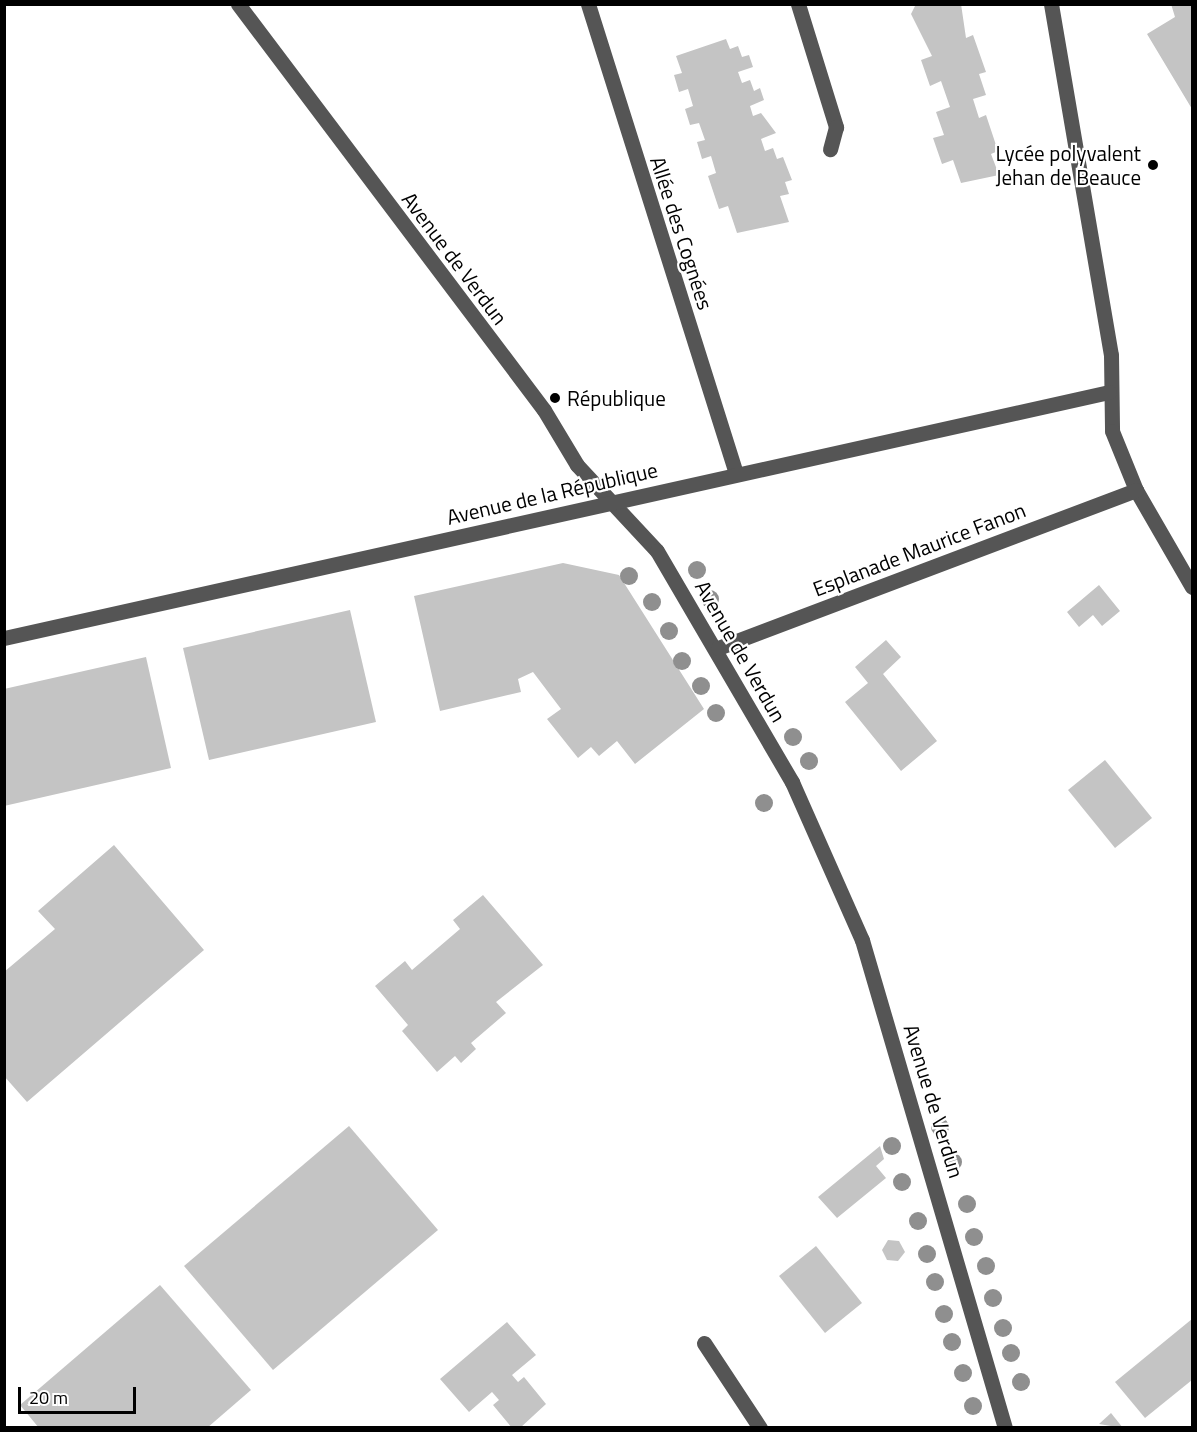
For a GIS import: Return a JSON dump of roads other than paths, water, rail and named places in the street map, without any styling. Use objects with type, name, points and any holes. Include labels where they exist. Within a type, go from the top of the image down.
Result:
[{"type":"street","name":"Avenue de Verdun","points":[[238,4],[544,410],[577,465],[614,501],[657,551],[718,648],[792,783],[862,940],[1005,1428]]},
{"type":"street","name":"Allée des Cognées","points":[[588,4],[736,474]]},
{"type":"street","points":[[798,4],[836,127],[830,149]]},
{"type":"street","points":[[1051,4],[1111,355],[1109,392],[1112,431],[1136,490],[1192,587]]},
{"type":"street","name":"Avenue de la République","points":[[4,638],[1109,392]]},
{"type":"street","name":"Esplanade Maurice Fanon","points":[[718,648],[1136,490]]},
{"type":"street","points":[[704,1343],[760,1428]]},
{"type":"place","name":"Lycée polyvalent Jehan de Beauce","points":[[1153,165]]},
{"type":"place","name":"République","points":[[555,398]]}]
